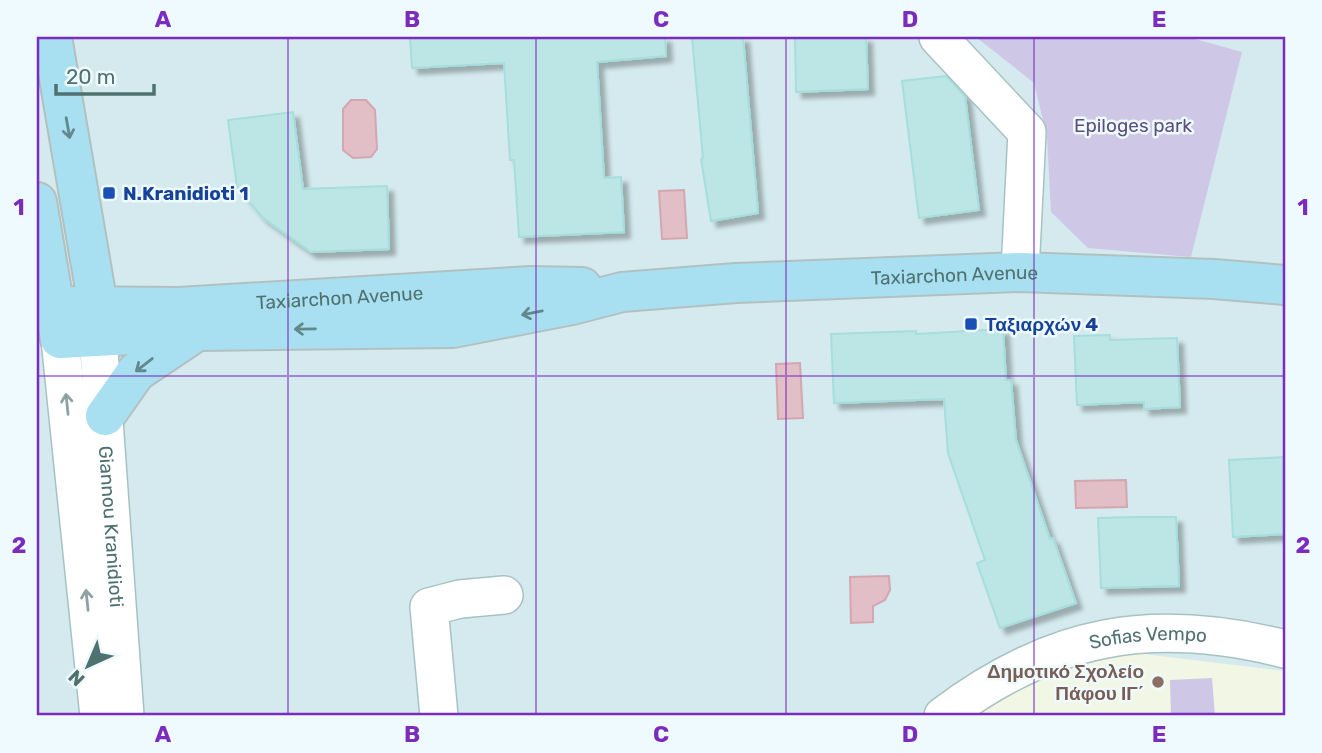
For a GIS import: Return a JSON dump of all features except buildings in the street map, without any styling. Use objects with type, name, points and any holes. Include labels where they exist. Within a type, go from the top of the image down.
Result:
[{"type":"main road","name":"Giannou Kranidioti","points":[[52,37],[98,321]]},
{"type":"main road","name":"Giannou Kranidioti","points":[[37,202],[58,323]]},
{"type":"main road","name":"Taxiarchon Avenue","points":[[98,321],[199,331],[453,328],[572,306],[622,292],[736,283],[1020,272],[1214,279],[1285,285]]},
{"type":"main road","name":"Taxiarchon Avenue","points":[[58,323],[98,321],[179,307],[531,286],[576,286],[622,292]]},
{"type":"main road","points":[[104,416],[135,372],[199,331]]},
{"type":"street","points":[[938,37],[1027,132],[1020,272]]},
{"type":"street","name":"Giannou Kranidioti","points":[[98,321],[125,716]]},
{"type":"street","name":"Giannou Kranidioti","points":[[58,323],[99,716]]},
{"type":"street","points":[[439,716],[429,607],[460,599],[504,595]]},
{"type":"street","name":"Sofias Vempo","points":[[943,716],[978,690],[1038,660],[1062,650],[1118,635],[1161,631],[1209,635],[1285,649]]},
{"type":"shaded area","points":[[37,37],[1285,37],[1285,716],[37,716]]},
{"type":"shaded area","points":[[351,100],[366,100],[375,110],[377,149],[371,157],[353,158],[343,150],[343,109]]},
{"type":"shaded area","points":[[684,190],[687,238],[662,239],[659,191]]},
{"type":"shaded area","points":[[800,363],[803,418],[778,419],[776,364]]},
{"type":"shaded area","points":[[1126,480],[1127,507],[1076,508],[1075,481]]},
{"type":"shaded area","points":[[889,576],[890,590],[885,600],[873,606],[873,622],[851,623],[850,577]]},
{"type":"shaded area","name":"Δημοτικό Σχολείο Πάφου ΙΓ΄","points":[[1135,653],[1285,671],[1285,716],[975,716],[1010,693],[1092,655]]},
{"type":"green space","name":"Epiloges park","points":[[976,37],[1188,37],[1242,52],[1191,257],[1088,248],[1051,212],[1047,136],[1034,83]]},
{"type":"green space","points":[[1212,678],[1215,716],[1171,716],[1170,680]]},
{"type":"place","name":"N.Kranidioti 1","points":[[109,193]]},
{"type":"place","name":"Ταξιαρχών 4","points":[[971,324]]},
{"type":"place","name":"Δημοτικό Σχολείο Πάφου ΙΓ΄","points":[[1158,682]]}]
